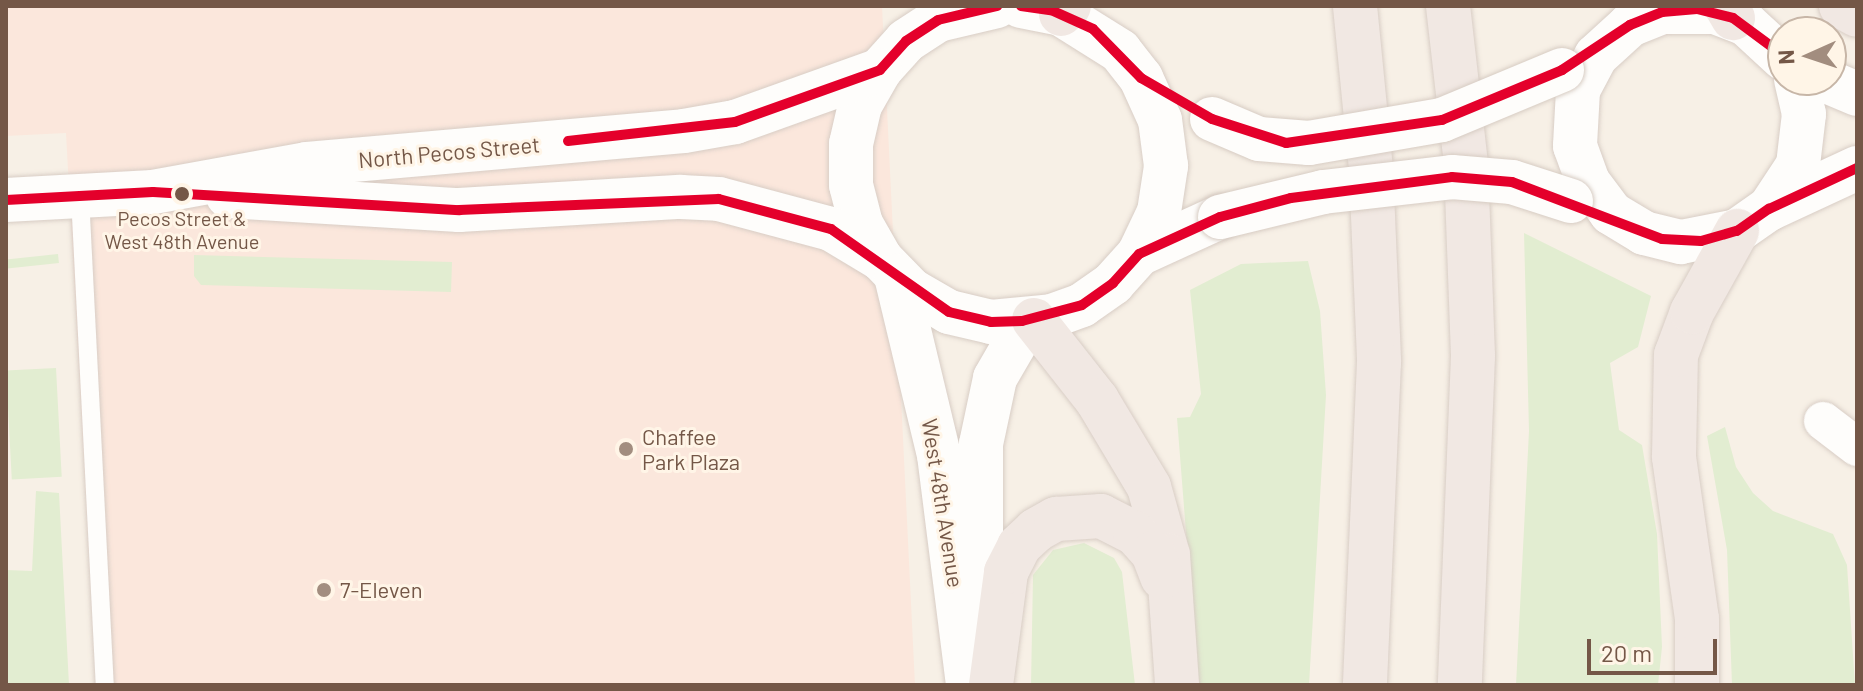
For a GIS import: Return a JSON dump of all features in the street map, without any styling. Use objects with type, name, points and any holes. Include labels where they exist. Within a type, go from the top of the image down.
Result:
[{"type":"highway","points":[[1355,6],[1370,155],[1379,362],[1365,685]]},
{"type":"highway","points":[[1448,6],[1466,165],[1473,356],[1460,685]]},
{"type":"highway","points":[[1841,6],[1857,15]]},
{"type":"highway","points":[[1697,685],[1697,619],[1674,457],[1676,355],[1692,312],[1753,220]]},
{"type":"highway","points":[[1031,320],[1097,400],[1149,487],[1168,555],[1177,685]]},
{"type":"highway","points":[[991,685],[1011,558],[1036,530],[1056,519],[1101,516],[1135,533],[1153,553],[1172,614]]},
{"type":"main road","name":"North Pecos Street","points":[[153,192],[307,164],[684,131],[735,122],[938,20],[997,6]]},
{"type":"main road","points":[[1050,8],[1120,51],[1141,78],[1160,120],[1166,166],[1159,212],[1139,254]]},
{"type":"main road","points":[[1141,78],[1212,119],[1259,139],[1309,143],[1442,120],[1562,70],[1616,35],[1662,12],[1697,9],[1729,12],[1767,45]]},
{"type":"main road","points":[[1616,35],[1586,72],[1573,128],[1588,182],[1627,224]]},
{"type":"main road","points":[[888,268],[861,224],[851,185],[851,144],[860,105],[902,39]]},
{"type":"main road","points":[[1753,220],[1791,180],[1803,148],[1804,114],[1798,96]]},
{"type":"main road","points":[[1139,254],[1220,217],[1323,192],[1452,177],[1512,182],[1681,242],[1753,220],[1857,168]]},
{"type":"main road","name":"North Pecos Street","points":[[6,200],[153,192],[459,210],[719,199],[831,229],[949,312],[991,322],[1031,320],[1082,305],[1113,283],[1139,254]]},
{"type":"main road","name":"West 48th Avenue","points":[[888,268],[939,455],[968,685]]},
{"type":"main road","name":"West 48th Avenue","points":[[980,685],[981,444],[995,378],[1031,320]]},
{"type":"street","points":[[1823,421],[1857,447]]},
{"type":"lane","points":[[80,196],[105,685]]},
{"type":"shaded area","points":[[6,6],[882,6],[915,685],[96,685],[66,133],[6,136]]},
{"type":"green space","points":[[1524,233],[1651,296],[1638,347],[1610,363],[1619,430],[1642,445],[1657,534],[1662,647],[1658,685],[1516,685],[1529,431]]},
{"type":"green space","points":[[58,254],[59,263],[7,268],[6,259]]},
{"type":"green space","points":[[194,255],[452,262],[451,292],[201,285],[194,276]]},
{"type":"green space","points":[[1308,261],[1320,311],[1326,395],[1309,685],[1198,685],[1177,418],[1190,417],[1201,394],[1190,290],[1241,264]]},
{"type":"green space","points":[[56,368],[62,477],[12,479],[6,371]]},
{"type":"green space","points":[[1725,427],[1736,467],[1753,493],[1773,511],[1833,534],[1847,565],[1855,685],[1732,685],[1727,550],[1707,436]]},
{"type":"green space","points":[[36,491],[59,493],[69,685],[6,685],[6,570],[32,571]]},
{"type":"green space","points":[[1084,543],[1114,558],[1122,572],[1135,685],[1031,685],[1033,575],[1053,550]]},
{"type":"transit line","points":[[568,141],[735,122],[880,70],[906,41],[938,20],[997,6]]},
{"type":"transit line","points":[[1021,6],[1051,10],[1093,29],[1141,78],[1212,119],[1286,143],[1442,120],[1562,70],[1630,25],[1662,12],[1697,9],[1733,18],[1767,43]]},
{"type":"transit line","points":[[6,200],[153,192],[459,210],[719,199],[831,229],[949,312],[991,322],[1022,321],[1082,305],[1113,283],[1139,254],[1220,217],[1291,198],[1452,177],[1512,182],[1662,239],[1701,241],[1737,231],[1769,209],[1857,168]]},
{"type":"place","name":"Pecos Street & West 48th Avenue","points":[[182,194]]},
{"type":"place","name":"Chaffee Park Plaza","points":[[626,449]]},
{"type":"place","name":"7-Eleven","points":[[324,590]]}]
